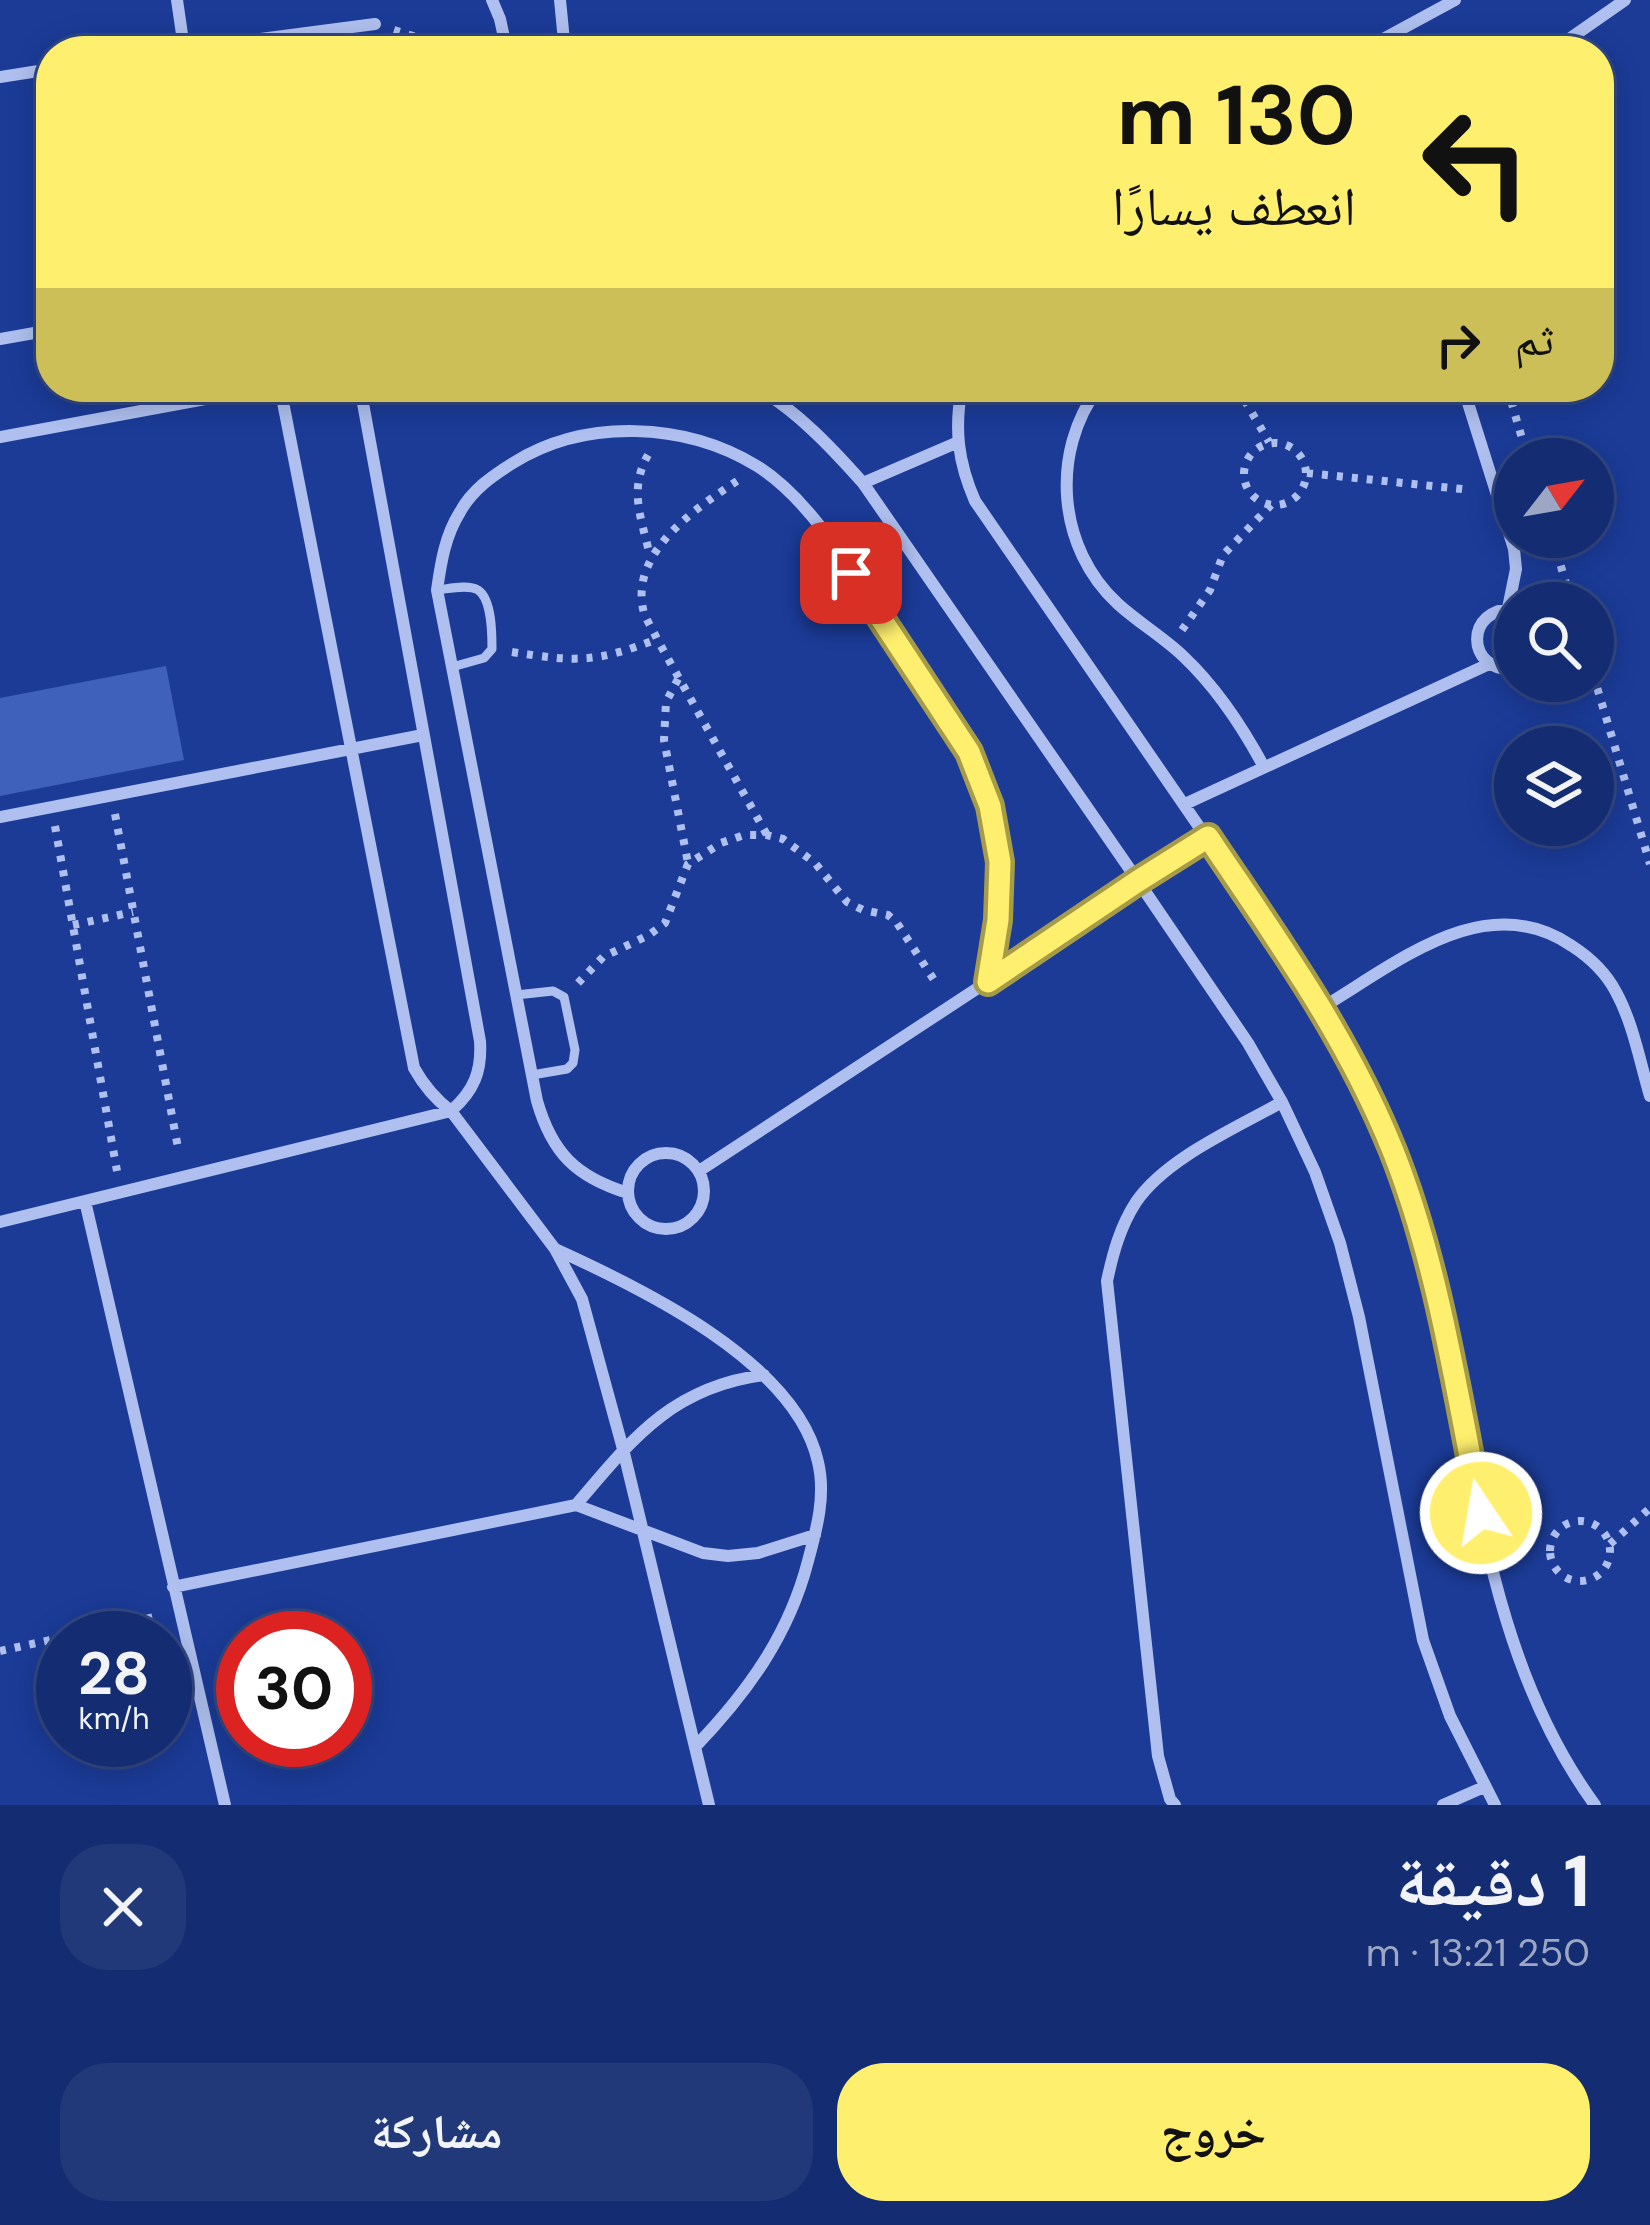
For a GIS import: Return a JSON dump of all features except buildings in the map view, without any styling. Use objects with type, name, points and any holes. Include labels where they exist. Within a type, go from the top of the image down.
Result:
[{"type":"street","points":[[177,0],[182,36]]},
{"type":"street","points":[[492,0],[503,36]]},
{"type":"street","points":[[560,0],[564,36]]},
{"type":"street","points":[[1389,36],[1455,0]]},
{"type":"street","points":[[1573,36],[1625,0]]},
{"type":"street","points":[[280,36],[375,24]]},
{"type":"street","points":[[0,77],[36,71]]},
{"type":"street","points":[[0,339],[36,333]]},
{"type":"street","points":[[0,437],[190,402]]},
{"type":"street","points":[[283,402],[414,1068],[555,1249],[592,1327],[709,1805]]},
{"type":"street","points":[[0,1222],[451,1111],[476,1081],[480,1041],[363,402]]},
{"type":"street","points":[[780,402],[824,439],[863,483],[1248,1043],[1282,1102],[1315,1172],[1340,1243],[1423,1640],[1450,1715],[1496,1805]]},
{"type":"street","points":[[960,402],[956,442],[975,501],[1323,1007],[1362,1081],[1418,1226],[1499,1598],[1521,1665],[1550,1730],[1595,1805]]},
{"type":"street","points":[[1088,402],[1072,437],[1066,473],[1067,509],[1077,544],[1094,577],[1118,604],[1168,643],[1215,690],[1264,767]]},
{"type":"street","points":[[1468,402],[1494,484]]},
{"type":"street","points":[[628,1193],[578,1171],[544,1127],[437,590],[443,548],[461,509],[489,478],[525,455],[570,438],[619,431],[667,434],[714,446],[758,467],[796,499],[827,537],[969,752],[990,806],[1000,862],[998,920],[988,982]]},
{"type":"street","points":[[863,483],[956,442]]},
{"type":"street","points":[[1494,613],[1479,629],[1478,648],[1494,667]]},
{"type":"street","points":[[1185,804],[1489,664]]},
{"type":"street","points":[[0,817],[422,735]]},
{"type":"street","points":[[699,1171],[1208,837]]},
{"type":"street","points":[[1323,1007],[1440,937],[1478,925],[1519,923],[1574,946],[1615,990],[1650,1096]]},
{"type":"street","points":[[1171,1803],[1158,1756],[1107,1281],[1117,1239],[1137,1200],[1167,1169],[1282,1102]]},
{"type":"street","points":[[655,1154],[675,1154],[699,1171],[704,1182],[703,1205],[697,1216],[678,1228],[655,1228],[636,1215],[628,1193],[638,1165],[655,1154]]},
{"type":"street","points":[[85,1202],[178,1611]]},
{"type":"street","points":[[555,1249],[670,1309],[764,1375],[789,1400],[808,1430],[819,1464],[822,1500],[815,1535],[784,1629],[730,1711],[695,1747]]},
{"type":"street","points":[[576,1505],[663,1412],[737,1378],[764,1375]]},
{"type":"street","points":[[173,1587],[576,1505],[703,1553],[758,1553],[815,1535]]},
{"type":"street","points":[[192,1669],[225,1805]]},
{"type":"street","points":[[1443,1805],[1484,1787]]},
{"type":"lane","points":[[437,590],[471,588],[486,601],[492,649],[484,658],[452,667]]},
{"type":"lane","points":[[516,994],[553,991],[564,998],[575,1050],[567,1069],[532,1075]]},
{"type":"path","points":[[375,24],[413,36]]},
{"type":"path","points":[[1246,402],[1269,442]]},
{"type":"path","points":[[1511,402],[1522,438]]},
{"type":"path","points":[[667,434],[638,472],[637,496],[651,558],[644,613],[767,835]]},
{"type":"path","points":[[1269,442],[1290,446],[1305,462],[1307,473],[1300,494],[1282,505],[1261,502],[1246,486],[1245,464],[1250,454],[1269,442]]},
{"type":"path","points":[[651,558],[705,502],[758,467]]},
{"type":"path","points":[[1307,473],[1494,493]]},
{"type":"path","points":[[1168,643],[1199,608],[1223,555],[1271,505]]},
{"type":"path","points":[[492,649],[587,660],[657,638]]},
{"type":"path","points":[[564,998],[603,957],[664,923],[675,902],[688,864],[664,740],[666,702],[679,678]]},
{"type":"path","points":[[1601,702],[1650,864]]},
{"type":"path","points":[[111,795],[183,1177]]},
{"type":"path","points":[[51,807],[121,1192]]},
{"type":"path","points":[[688,864],[744,835],[783,839],[803,852],[847,902],[896,922],[951,1006]]},
{"type":"path","points":[[73,925],[133,911]]},
{"type":"path","points":[[1610,1544],[1598,1526],[1576,1521],[1557,1531],[1549,1552],[1567,1579],[1589,1580],[1606,1566],[1610,1544],[1650,1508]]},
{"type":"path","points":[[0,1652],[36,1644]]},
{"type":"route","points":[[851,573],[969,752],[990,806],[1000,862],[998,920],[988,982],[1208,837],[1323,1007],[1393,1152],[1418,1226],[1481,1513]]}]
